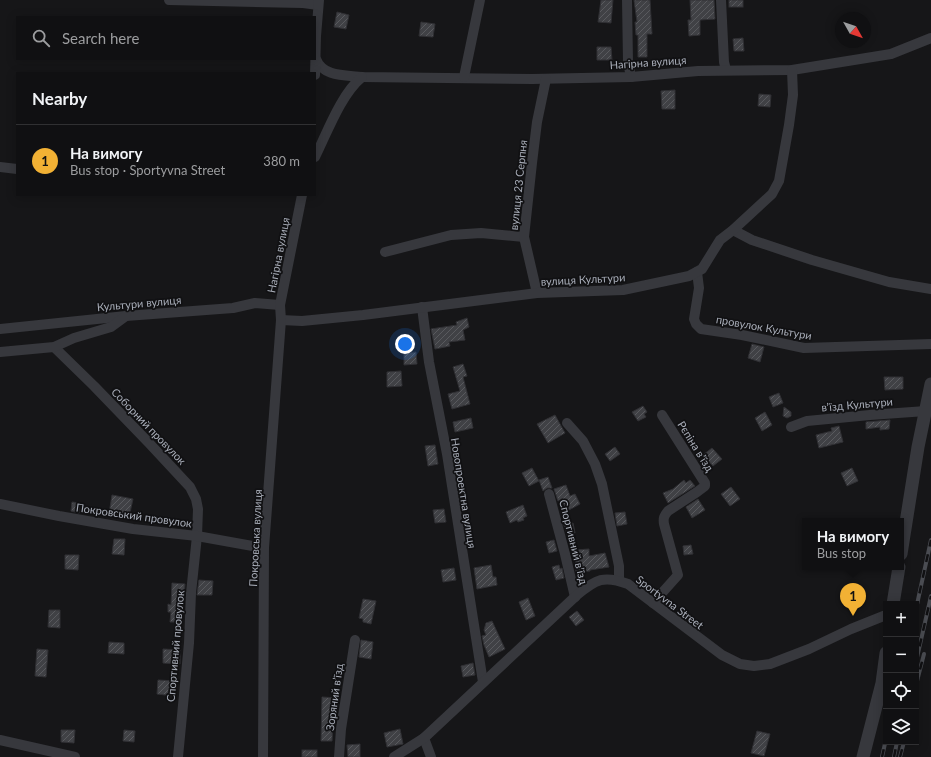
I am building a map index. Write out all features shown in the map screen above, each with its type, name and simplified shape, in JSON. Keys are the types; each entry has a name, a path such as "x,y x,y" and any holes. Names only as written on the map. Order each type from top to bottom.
{"street":[{"path":"169,0 318,3 316,58"},
{"path":"464,77 480,0"},
{"path":"628,0 628,62 630,77"},
{"path":"721,0 724,62 726,70"},
{"name":"Нагірна вулиця","path":"316,58 319,65 328,72 340,75 362,77 546,79 630,77 698,71 792,70 891,54 931,38"},
{"path":"315,72 316,60"},
{"path":"697,272 704,266 720,240 772,194 779,181 793,95 792,70"},
{"path":"316,155 347,93 354,83 362,77"},
{"name":"вулиця 23 Серпня","path":"536,293 524,237 536,129 546,79"},
{"path":"0,168 16,169"},
{"name":"Нагірна вулиця","path":"281,320 280,305 302,196"},
{"path":"733,230 752,240 812,260 889,282 931,289"},
{"path":"385,252 451,235 481,233 524,237"},
{"name":"вулиця Культури","path":"281,320 310,320 363,315 536,293 623,290 689,276 697,272"},
{"name":"провулок Культури","path":"697,272 699,288 694,320 701,329 742,335 804,348 931,344"},
{"name":"Культури вулиця","path":"0,329 126,316 233,308 255,304 280,305"},
{"name":"Новопроектна вулиця","path":"422,307 429,362 446,454 482,682"},
{"path":"0,352 54,347 74,338 111,327 126,316"},
{"name":"Покровська вулиця","path":"263,757 264,548 281,320"},
{"name":"Соборний провулок","path":"54,347 94,386 190,487 197,502 197,536"},
{"path":"904,535 918,447 931,384"},
{"name":"в’їзд Культури","path":"791,427 807,421 926,411"},
{"name":"Рєпіна в’їзд","path":"653,603 678,575 664,524 664,515 705,486 703,480 662,415"},
{"path":"567,423 583,441 602,484 619,566 619,581"},
{"name":"Спортивний в’їзд","path":"549,494 575,597"},
{"name":"Покровський провулок","path":"0,504 133,529 197,536 264,548"},
{"name":"Спортивний провулок","path":"178,757 197,536"},
{"path":"893,601 899,570"},
{"name":"Sportyvna Street","path":"394,757 424,738 482,682 575,597 589,585 600,580 611,579 628,584 722,655 740,664 754,666 770,664 809,649 851,629 883,616"},
{"name":"Зоряний в’їзд","path":"339,757 341,729 355,640"},
{"path":"863,757 883,673"},
{"path":"424,738 430,757"},
{"path":"0,740 75,757"}],"building":[{"path":"601,0 613,0 611,23 598,22"},
{"path":"634,0 650,0 652,34 647,34 647,57 638,57 638,35 636,35 635,22 637,22"},
{"path":"690,0 714,0 715,19 700,20 700,35 689,36 688,20 691,20"},
{"path":"729,0 743,0 743,7 729,7"},
{"path":"337,12 349,15 346,29 334,27"},
{"path":"421,22 435,24 433,37 419,36"},
{"path":"743,38 744,51 734,51 733,39"},
{"path":"597,47 611,47 612,60 597,60"},
{"path":"675,90 675,109 662,109 661,91"},
{"path":"759,94 771,95 770,107 758,106"},
{"path":"467,318 469,327 463,330 465,340 449,342 450,346 435,349 431,329 457,325 456,322"},
{"path":"752,344 764,347 760,362 748,358"},
{"path":"416,352 417,364 404,365 404,353"},
{"path":"463,364 467,376 463,377 470,404 452,409 448,394 460,391 453,367"},
{"path":"401,371 402,386 387,387 387,372"},
{"path":"884,377 903,377 903,389 885,390"},
{"path":"779,393 783,403 773,407 769,397"},
{"path":"643,406 647,412 644,414 646,417 638,421 632,412"},
{"path":"784,407 791,412 791,416 787,418 783,416"},
{"path":"765,412 772,425 762,431 755,418"},
{"path":"555,415 565,433 548,443 537,424"},
{"path":"471,418 473,428 455,432 453,422"},
{"path":"890,420 889,429 880,430 880,427 866,429 866,422"},
{"path":"839,426 843,442 819,448 816,435 832,431 831,428"},
{"path":"435,445 438,464 428,466 425,446"},
{"path":"615,447 620,454 610,461 605,454"},
{"path":"712,448 722,459 713,466 703,455"},
{"path":"532,468 539,481 529,486 522,473"},
{"path":"852,468 858,481 847,486 841,473"},
{"path":"548,477 552,488 547,488 543,491 539,480"},
{"path":"684,480 686,483 690,480 695,486 668,503 663,493 673,489"},
{"path":"566,485 570,496 575,494 580,504 567,511 562,500 558,501 554,489"},
{"path":"731,487 740,499 730,506 721,494"},
{"path":"112,495 133,499 129,517 109,514"},
{"path":"698,499 705,510 692,518 686,507"},
{"path":"72,502 80,503 79,513 71,511"},
{"path":"523,505 527,516 523,518 524,520 518,522 517,520 510,523 506,512"},
{"path":"444,509 446,522 435,523 433,510"},
{"path":"625,512 627,524 617,526 615,513"},
{"path":"573,523 575,533 567,535 564,525"},
{"path":"114,539 125,539 124,555 112,554"},
{"path":"554,540 557,551 549,553 546,542"},
{"path":"691,545 693,554 684,555 683,546"},
{"path":"589,549 589,556 605,553 609,567 576,572 575,550"},
{"path":"65,555 79,555 78,570 65,569"},
{"path":"491,565 493,577 496,577 497,585 477,589 474,568"},
{"path":"559,565 560,569 562,568 564,578 556,580 552,567"},
{"path":"454,568 456,580 443,582 441,570"},
{"path":"199,580 213,581 212,595 197,595"},
{"path":"172,583 185,584 182,622 170,622 171,612 168,612 168,604 171,605"},
{"path":"528,598 535,616 526,620 519,602"},
{"path":"363,599 376,601 371,624 363,622 363,619 359,618"},
{"path":"49,610 60,610 60,628 48,627"},
{"path":"577,611 584,620 576,626 569,617"},
{"path":"492,621 505,649 489,657 482,636 486,635 484,630 486,623"},
{"path":"361,640 373,642 371,659 359,657"},
{"path":"109,642 124,643 124,654 108,653"},
{"path":"37,649 48,650 46,677 35,676"},
{"path":"163,649 180,650 180,664 163,663"},
{"path":"473,663 475,675 463,677 461,666"},
{"path":"158,680 176,681 174,696 157,694"},
{"path":"322,697 339,698 337,713 335,713 335,718 333,717 332,741 321,741"},
{"path":"400,729 403,744 387,747 384,733"},
{"path":"61,730 75,730 74,743 61,742"},
{"path":"124,730 135,731 134,742 123,741"},
{"path":"757,731 770,734 764,756 751,753"},
{"path":"360,744 360,757 348,757 347,745"},
{"path":"302,750 317,750 317,757 302,757"}],"railway":[{"path":"918,601 931,540"},
{"path":"919,649 931,596"},
{"path":"919,673 924,654"},
{"path":"882,757 885,745"},
{"path":"894,757 896,745"},
{"path":"900,757 903,745"}],"place":[{"name":"На вимогу","path":"853,616"}]}
